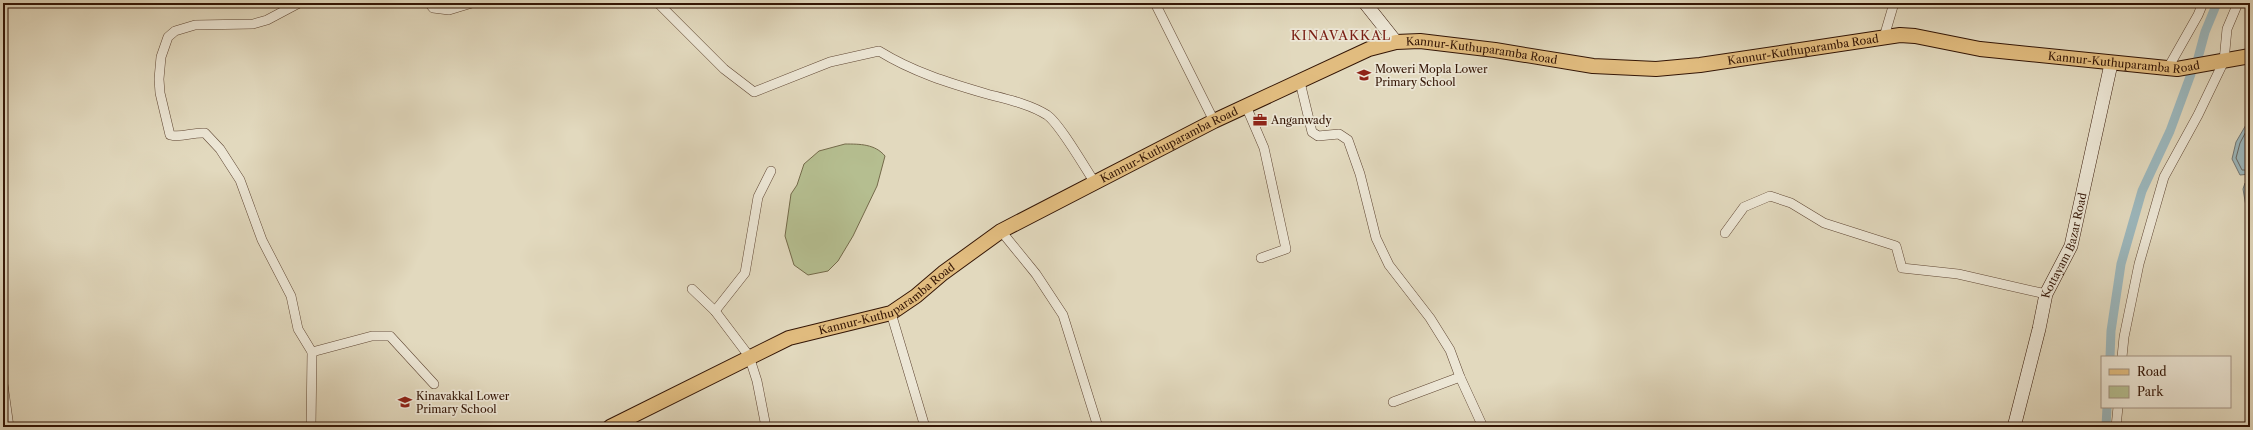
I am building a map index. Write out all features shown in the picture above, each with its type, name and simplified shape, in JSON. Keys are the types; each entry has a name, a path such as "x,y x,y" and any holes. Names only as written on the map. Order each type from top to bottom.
{"main road":[{"path":"1365,3 1396,42"},
{"name":"Kannur-Kuthuparamba Road","path":"610,427 749,356 789,338 891,313 916,296 943,273 1001,231 1214,121 1370,49 1396,42 1420,41 1495,50 1593,66 1656,69 1722,62 1884,37 1915,36 1980,49 2111,64 2177,69 2250,56"},
{"name":"Kottayam Bazar Road","path":"2014,427 2040,329 2046,294 2071,246 2111,64"}],"street":[{"path":"299,3 267,20 253,24 195,25 175,31 168,37 162,57 159,79 160,93 170,135 178,137 195,132 205,133 220,149 240,180 262,240 291,296 298,329 312,352 311,427"},
{"path":"429,3 433,8 448,10 472,3"},
{"path":"658,3 724,69 754,92 830,62 879,51 896,61 937,79 1019,103 1048,116 1071,146 1095,183"},
{"path":"1155,3 1214,121"},
{"path":"1884,37 1894,3"},
{"path":"2168,68 2198,15 2202,3"},
{"path":"2122,356 2124,337 2139,264 2164,177 2198,115 2224,61 2227,29 2238,3"},
{"path":"1300,82 1312,132 1318,136 1339,134 1348,140 1360,174 1376,238 1389,264 1430,318 1450,350 1460,377 1483,427"},
{"path":"1246,106 1264,148 1286,249 1261,258"},
{"path":"715,311 745,273 758,197 771,171"},
{"path":"1725,233 1744,207 1770,196 1791,203 1824,223 1896,246 1902,268 1958,274 2046,294"},
{"path":"1001,231 1036,274 1063,315 1098,427"},
{"path":"692,289 715,311 749,356 757,381 766,427"},
{"path":"891,313 925,427"},
{"path":"312,352 372,336 390,336 434,384"},
{"path":"1393,402 1460,377"},
{"path":"3,384 9,427"},
{"path":"2116,427 2118,408"}],"green space":[{"path":"845,144 872,147 877,149 885,156 877,186 853,236 838,261 828,271 808,275 794,265 785,236 791,194 797,185 804,164 819,151"}],"water":[{"path":"2250,118 2250,174 2240,175 2232,159 2236,142"},
{"path":"2250,181 2250,230 2243,189 2245,183"}],"waterway":[{"path":"2198,58 2205,32 2217,3"},
{"path":"2110,356 2111,331 2121,264 2142,191 2170,131 2191,74"},
{"path":"2106,427 2107,408"}],"place":[{"name":"Moweri Mopla Lower Primary School","path":"1364,75"},
{"name":"Anganwady","path":"1260,120"},
{"name":"Kinavakkal Lower Primary School","path":"405,402"}],"district":[{"name":"KINAVAKKAL","path":"1341,35"}]}
